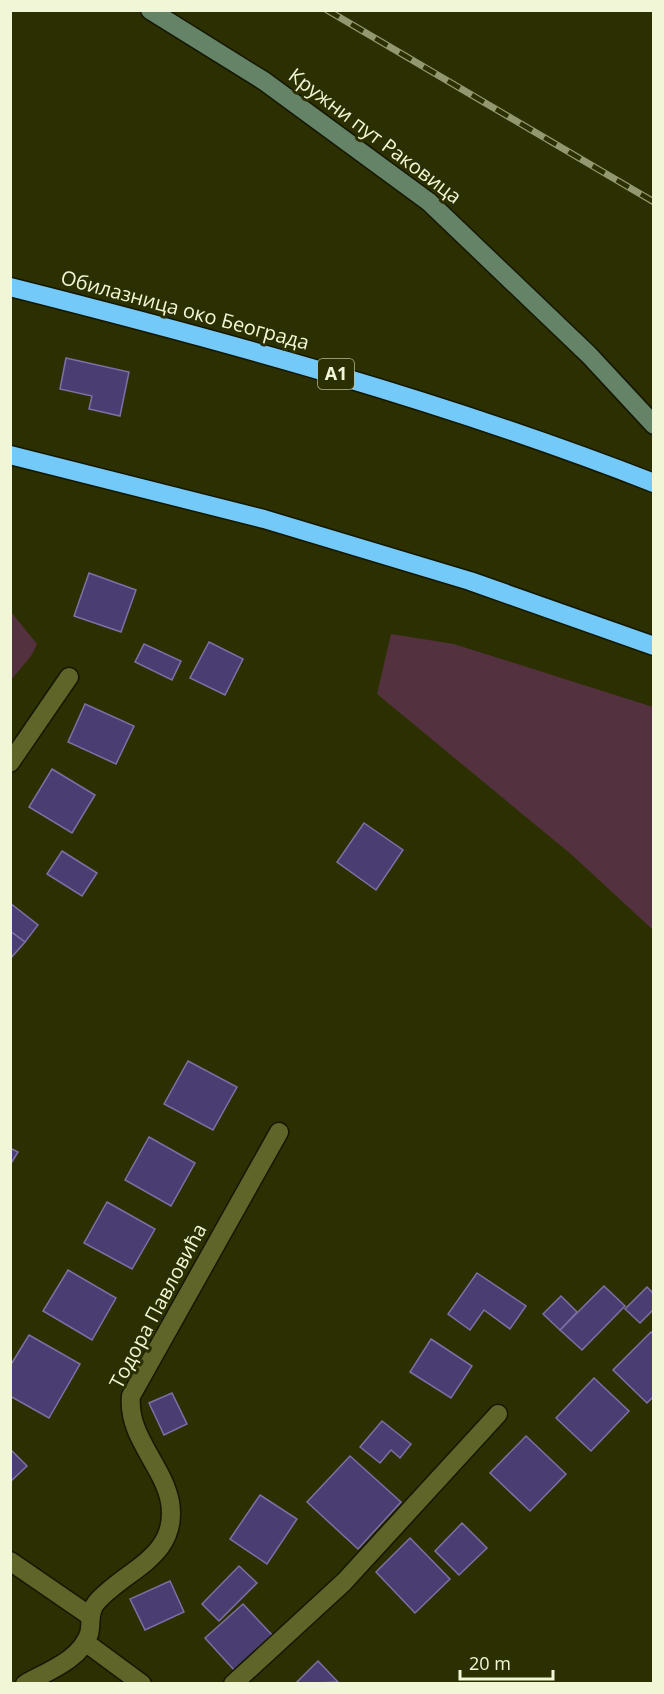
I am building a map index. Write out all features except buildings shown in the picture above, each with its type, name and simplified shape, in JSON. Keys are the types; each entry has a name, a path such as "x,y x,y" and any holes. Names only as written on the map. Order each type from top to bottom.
{"highway":[{"name":"Обилазница око Београда","path":"10,287 173,328 382,388 508,428 654,483"},
{"path":"10,455 133,483 264,519 470,581 654,646"}],"main road":[{"name":"Кружни пут Раковица","path":"150,10 264,81 429,202 589,355 654,425"}],"street":[{"path":"10,763 69,677"},
{"name":"Тодора Павловића","path":"85,1642 90,1630 90,1616 97,1602 158,1549 171,1527 169,1499 135,1424 130,1408 131,1396 279,1132"},
{"path":"233,1683 344,1582 498,1414"},
{"path":"10,1561 90,1616"},
{"path":"26,1683 74,1654 85,1642 142,1683"}],"shaded area":[{"path":"11,612 37,644 31,656 11,680"},
{"path":"391,634 454,644 653,707 653,930 572,855 377,694"}],"railway":[{"path":"327,10 654,202"}]}
